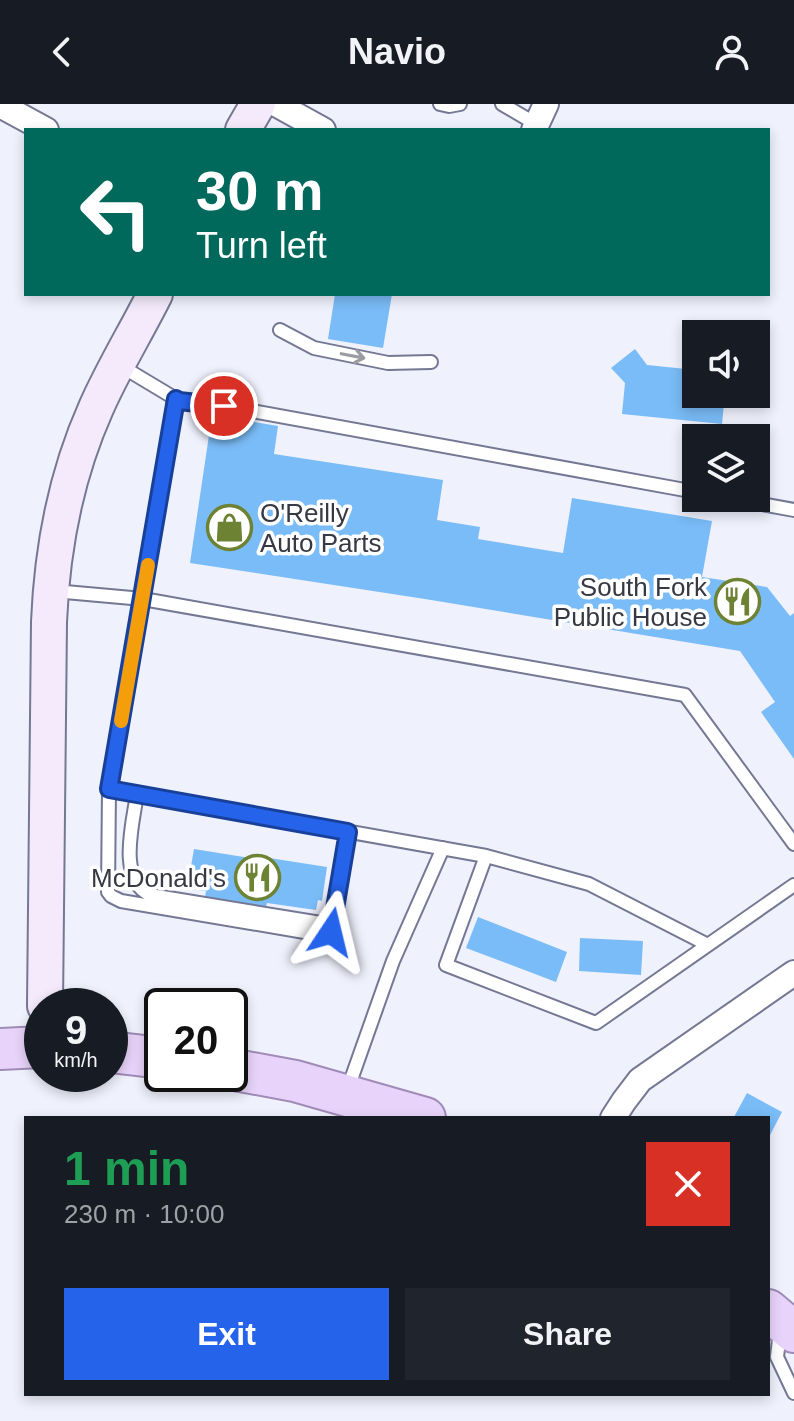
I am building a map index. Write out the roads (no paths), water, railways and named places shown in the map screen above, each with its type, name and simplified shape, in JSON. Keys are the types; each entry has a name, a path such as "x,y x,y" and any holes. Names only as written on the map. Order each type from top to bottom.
{"main road":[{"path":"0,1049 24,1048"},
{"path":"248,1072 346,1094 418,1116"}],"street":[{"path":"244,128 258,104"},
{"path":"276,104 319,128"},
{"path":"0,105 42,128"},
{"path":"45,988 51,590 56,546 70,478 96,408 154,296"},
{"path":"614,1116 640,1080 794,973"}],"lane":[{"path":"440,104 460,104"},
{"path":"502,104 539,119"},
{"path":"280,330 314,348 388,363 431,362"},
{"path":"119,364 179,401 224,406 682,489"},
{"path":"176,399 109,789 108,892 121,901 329,935 348,832"},
{"path":"770,506 794,510"},
{"path":"51,590 143,599 685,695 794,844"},
{"path":"109,789 486,856 589,884 708,945"},
{"path":"137,794 128,855 141,891 333,925"},
{"path":"346,1094 393,961 443,848"},
{"path":"486,856 446,965 596,1023 794,885"},
{"path":"781,1321 777,1357 794,1393"}],"place":[{"name":"O'Reilly Auto Parts","path":"229,528"},
{"name":"South Fork Public House","path":"738,602"},
{"name":"McDonald's","path":"257,878"}]}
